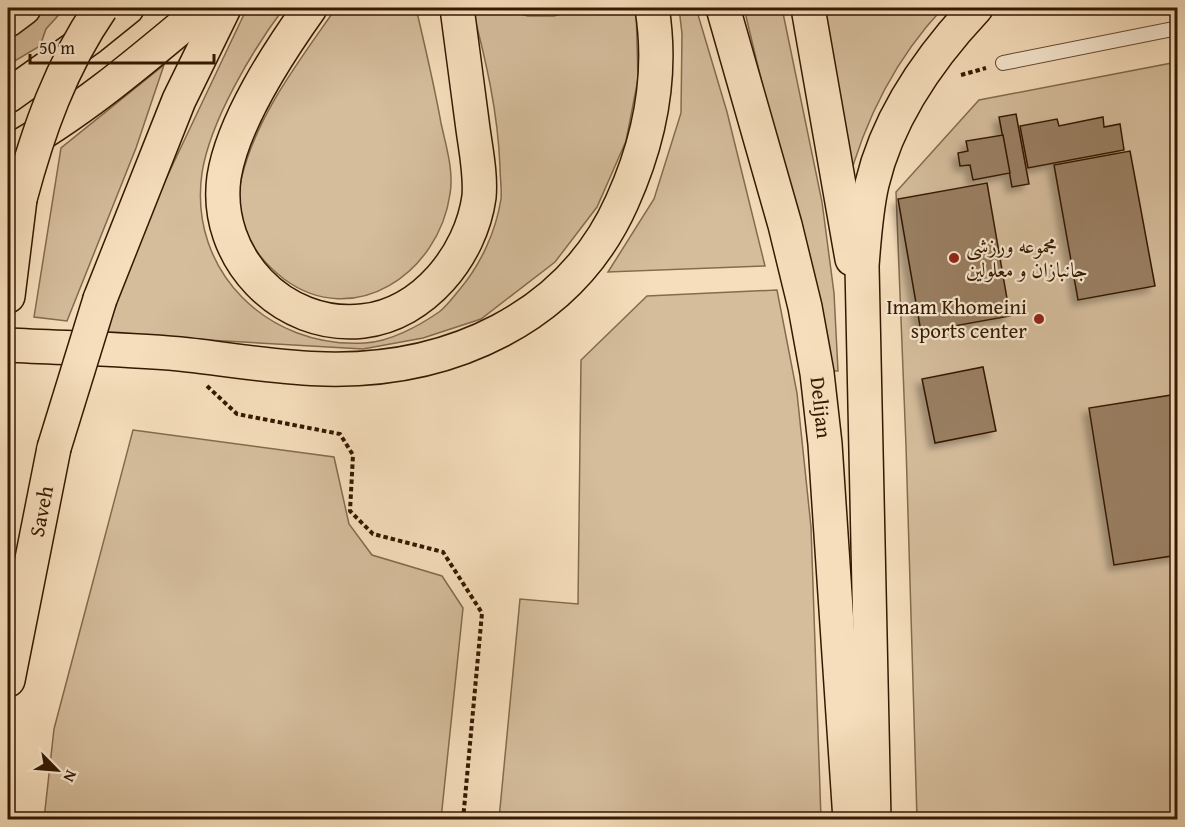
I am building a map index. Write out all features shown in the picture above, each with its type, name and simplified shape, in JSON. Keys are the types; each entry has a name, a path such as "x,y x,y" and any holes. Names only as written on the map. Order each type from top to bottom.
{"main road":[{"path":"8,296 20,199 35,145 51,99 70,60 102,8"},
{"path":"8,96 53,65 127,8"},
{"path":"8,153 72,113 122,76 204,8"},
{"name":"Saveh","path":"8,680 54,448 100,299 179,100 224,8"},
{"path":"310,8 284,45 242,121 224,176 224,220 238,257 259,284 288,306 311,316 333,321 364,321 393,312 427,294 453,264 471,229 479,196 477,162 457,8"},
{"path":"8,345 177,354 324,369 393,366 457,350 507,328 548,300 585,265 612,225 633,178 648,133 657,80 656,32 652,8"},
{"name":"Delijan","path":"723,8 785,225 805,307 817,373 826,456 850,819"},
{"path":"807,8 863,323"},
{"path":"874,819 862,266 866,226 872,185 882,151 917,83 949,37 976,8"}],"lane":[{"path":"1003,63 1178,28"}],"path":[{"path":"961,75 1003,63"},
{"path":"177,354 237,414 340,434 353,455 350,511 373,534 443,552 482,613 463,819"}],"shaded area":[{"path":"46,8 65,8 46,29 40,46 8,65 8,40"},
{"path":"247,8 284,8 259,44 223,109 202,173 201,209 208,242 222,271 242,297 267,318 297,333 330,341 365,343 384,340 413,328 439,312 475,269 499,211 501,191 494,107 472,8 496,8 528,16 554,16 580,8 636,8 638,79 626,141 597,207 555,262 481,319 423,338 363,349 103,334 137,240"},
{"path":"336,8 416,8 451,176 450,194 443,222 429,248 411,269 389,286 364,296 338,299 311,294 284,279 266,263 246,230 239,196 240,183 258,130 295,67"},
{"path":"679,8 696,8 727,112 765,266 608,272 654,199 681,113 682,34"},
{"path":"744,8 782,8 822,202 834,293 838,371 831,371"},
{"path":"814,8 943,8 910,49 883,93 862,140 846,190"},
{"name":"Imam Khomeini sports center","path":"1177,62 1177,819 917,819 896,192 979,100"},
{"path":"164,65 136,148 67,321 34,317 61,148"},
{"path":"777,290 797,393 811,527 821,819 499,819 520,599 578,604 581,360 647,296"},
{"path":"133,430 334,457 349,524 372,555 442,576 463,608 441,819 44,819 54,729"}],"building":[{"path":"1016,114 1029,184 1012,187 999,117"},
{"path":"1103,117 1104,127 1120,124 1124,150 1028,168 1020,126 1057,119 1059,126"},
{"path":"1003,135 1010,173 973,180 970,165 960,166 958,153 968,151 966,141"},
{"path":"1130,151 1155,286 1078,300 1054,165"},
{"name":"مجموعه ورزشی جانبازان و معلولین","path":"987,183 1010,316 921,332 898,199"},
{"path":"983,367 996,431 935,443 922,379"},
{"path":"1178,394 1178,555 1114,565 1089,408"}],"place":[{"name":"مجموعه ورزشی جانبازان و معلولین","path":"954,258"},
{"name":"Imam Khomeini sports center","path":"1039,319"}]}
